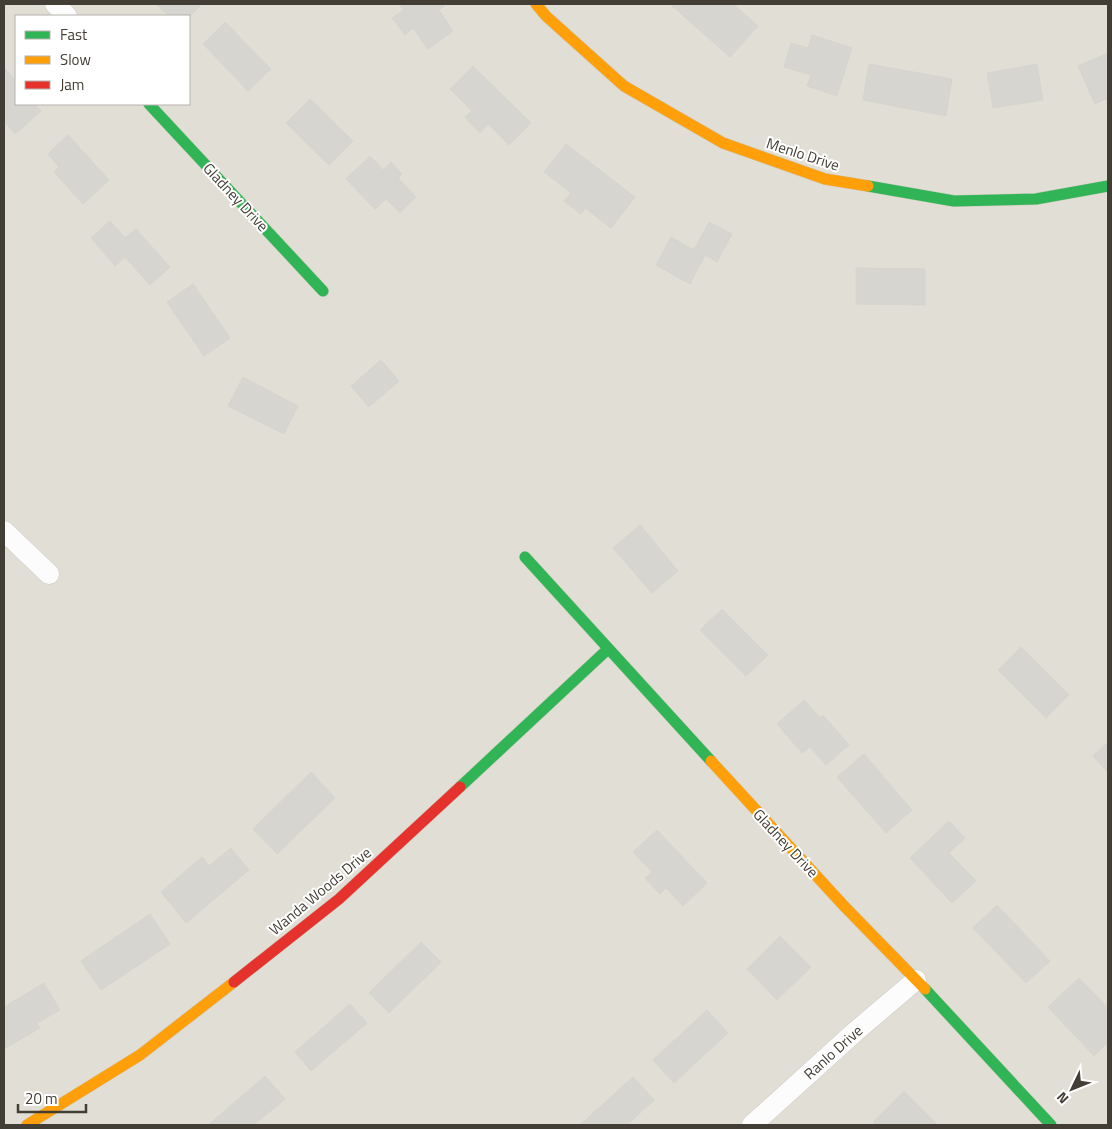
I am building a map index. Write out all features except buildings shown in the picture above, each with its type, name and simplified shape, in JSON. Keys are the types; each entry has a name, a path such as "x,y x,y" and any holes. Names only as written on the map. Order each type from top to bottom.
{"street":[{"path":"55,4 66,15"},
{"name":"Menlo Drive","path":"536,4 546,16 624,86 723,143 825,180 954,201 1036,200 1108,186"},
{"name":"Gladney Drive","path":"150,105 324,291"},
{"path":"4,531 49,574"},
{"name":"Gladney Drive","path":"526,558 844,907 964,1030 1051,1125"},
{"name":"Wanda Woods Drive","path":"27,1125 140,1055 339,898 608,649"},
{"name":"Ranlo Drive","path":"752,1125 856,1031 916,980"}],"shaded area":[{"path":"4,4 1108,4 1108,1125 4,1125"}],"traffic: fast":[{"path":"150,105 323,291"},
{"path":"868,186 954,201 1036,199 1108,186"},
{"path":"525,557 711,761"},
{"path":"460,787 608,649"},
{"path":"925,989 1051,1125"}],"traffic: slow":[{"path":"536,4 546,16 624,86 723,143 825,179 868,186"},
{"path":"711,761 845,907 925,989"},
{"path":"27,1125 140,1055 234,982"}],"traffic: jam":[{"path":"234,982 339,899 460,787"}]}
